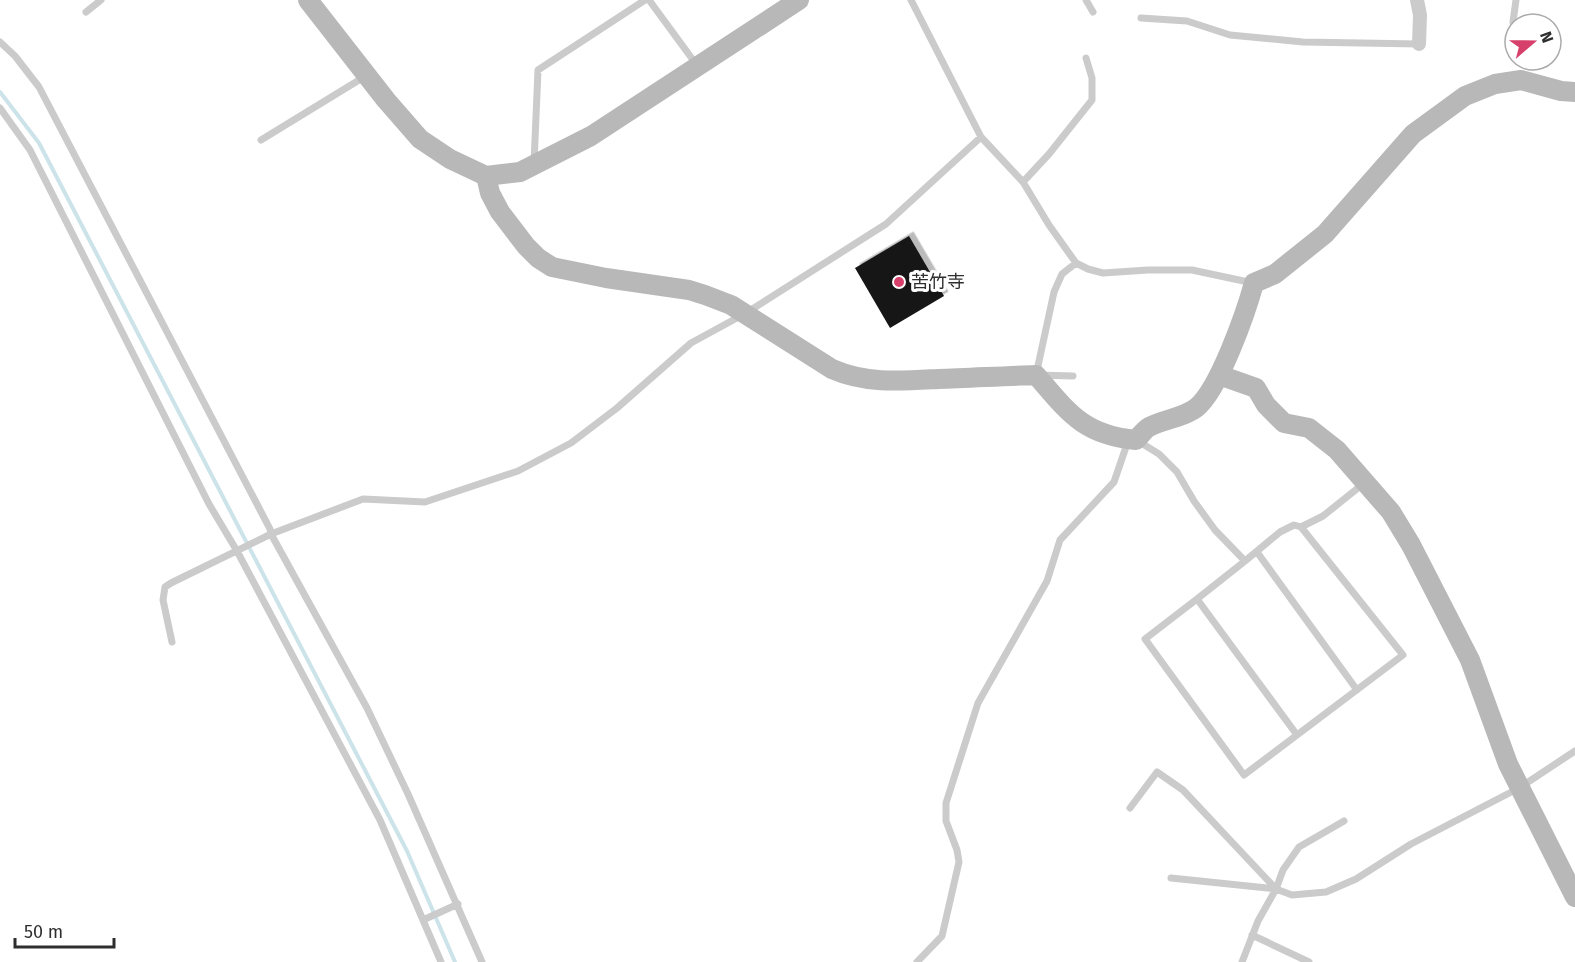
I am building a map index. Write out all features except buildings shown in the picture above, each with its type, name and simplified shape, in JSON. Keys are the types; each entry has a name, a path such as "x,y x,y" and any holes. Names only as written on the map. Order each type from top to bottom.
{"street":[{"path":"308,0 366,76 420,139 450,159 486,176 520,172 591,136 799,0"},
{"path":"1417,0 1420,15 1419,45"},
{"path":"486,176 490,193 500,212 526,246 552,267 606,278 689,290 731,304 832,369 848,376 872,381 900,381 1036,375 1071,415 1083,424 1119,438 1132,439 1148,428 1194,410 1202,403 1219,375 1246,311 1254,283 1275,274 1325,234 1413,134 1465,96 1495,84 1521,80 1551,89 1575,92"},
{"path":"1219,375 1256,388 1266,405 1284,423 1309,428 1337,450 1391,512 1412,546 1470,660 1504,754 1519,788 1575,897"}],"lane":[{"path":"86,12 101,0"},
{"path":"533,166 538,70 647,0 698,66"},
{"path":"911,0 981,137 1023,182 1076,263 1102,273 1192,270 1254,283"},
{"path":"1086,0 1093,12"},
{"path":"1141,18 1186,21 1230,35 1303,42 1419,45"},
{"path":"0,42 15,56 39,87 271,534 366,708 408,794 482,962"},
{"path":"1023,182 1049,154 1092,100 1092,78 1086,58"},
{"path":"261,140 366,76"},
{"path":"0,108 30,150 209,504 237,551 380,820 441,962"},
{"path":"172,642 163,600 165,587 171,583 271,534 363,499 425,502 518,471 572,443 650,380 691,343 746,313 886,224 981,137"},
{"path":"1073,376 1036,375 1054,292 1062,274 1076,263"},
{"path":"917,962 942,936 959,862 946,821 946,803 978,703 1047,581 1060,540 1114,482 1132,439 1159,454 1177,472 1215,530 1245,561"},
{"path":"1301,527 1323,516 1365,482"},
{"path":"1294,525 1301,527 1403,655 1244,775 1145,639 1245,561 1280,532 1294,525"},
{"path":"1257,552 1357,690"},
{"path":"1197,599 1297,735"},
{"path":"1171,878 1276,889 1292,895 1326,892 1356,879 1411,844 1519,788 1575,751"},
{"path":"1130,808 1157,772 1183,790 1276,889"},
{"path":"1242,962 1258,921 1276,889 1283,870 1299,848 1344,821"},
{"path":"423,920 458,904"},
{"path":"1252,935 1309,962"}],"waterway":[{"path":"0,92 39,143 407,851 455,962"}],"place":[{"name":"苦竹寺","path":"899,282"}]}
